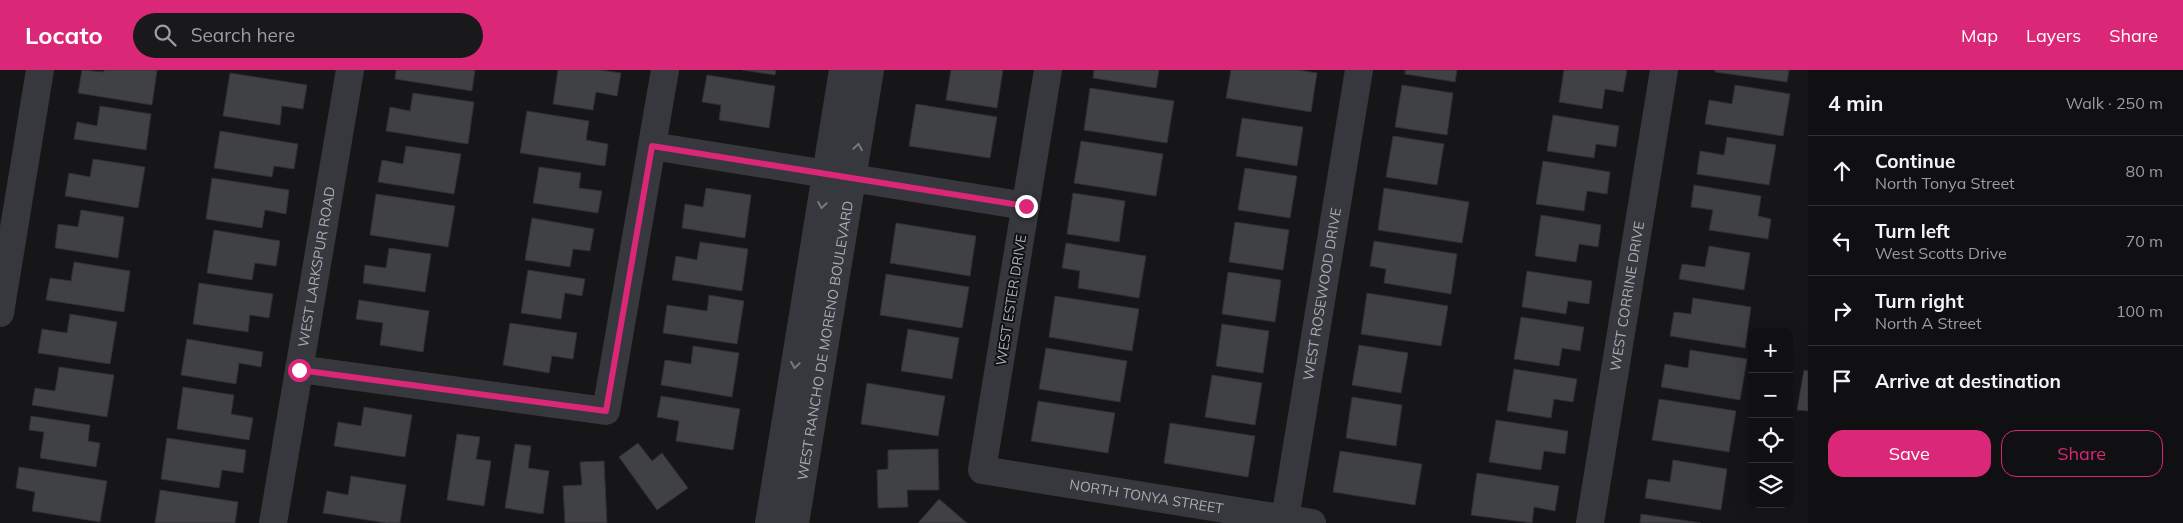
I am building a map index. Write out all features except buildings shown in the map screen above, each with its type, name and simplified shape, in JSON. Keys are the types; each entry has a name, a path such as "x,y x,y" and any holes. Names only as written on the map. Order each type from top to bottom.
{"street":[{"path":"0,313 40,70"},
{"name":"WEST LARKSPUR ROAD","path":"273,523 350,70"},
{"path":"299,370 606,411 665,70"},
{"name":"WEST RANCHO DE MORENO BOULEVARD","path":"795,523 840,176 843,70"},
{"name":"WEST RANCHO DE MORENO BOULEVARD","path":"769,523 840,176 870,70"},
{"name":"WEST ESTER DRIVE","path":"982,470 1048,70"},
{"name":"WEST ROSEWOOD DRIVE","path":"1285,519 1359,70"},
{"name":"WEST CORRINE DRIVE","path":"1590,523 1664,70"},
{"path":"652,146 1026,206"},
{"name":"NORTH TONYA STREET","path":"982,470 1312,523"}],"route":[{"path":"299,370 606,411 652,146 1026,206"}]}
